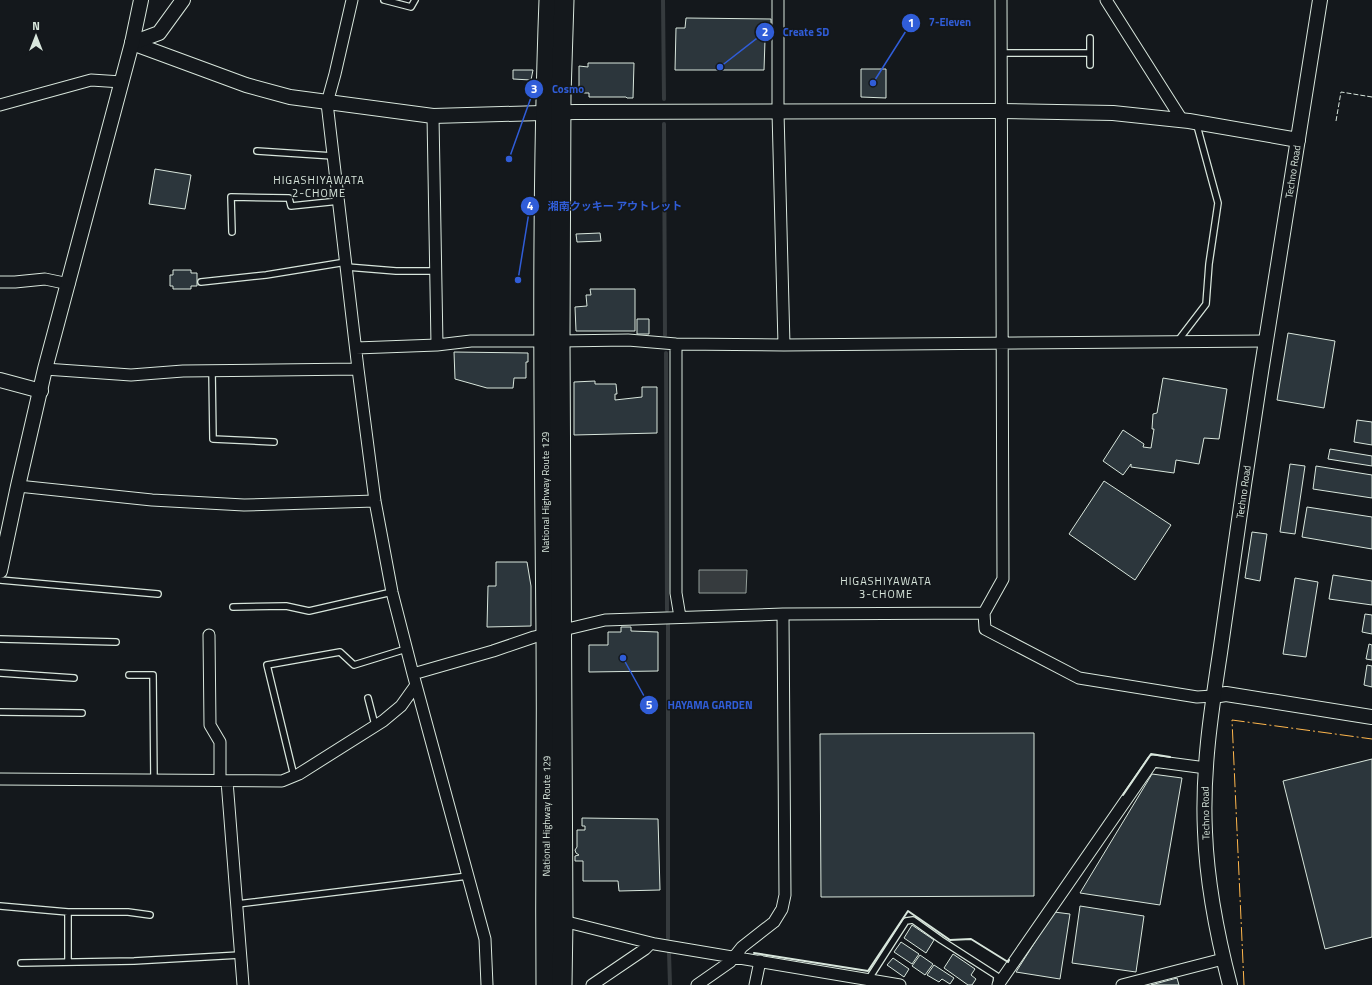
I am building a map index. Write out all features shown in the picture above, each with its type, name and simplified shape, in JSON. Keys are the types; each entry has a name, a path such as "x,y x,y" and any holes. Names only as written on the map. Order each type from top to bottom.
{"highway":[{"name":"National Highway Route 129","path":"546,985 553,632 553,113 549,0"},
{"name":"National Highway Route 129","path":"553,113 564,0"},
{"name":"National Highway Route 129","path":"553,632 563,921 562,985"}],"street":[{"path":"0,571 45,369 132,44 141,0"},
{"path":"132,44 159,33 183,0"},
{"path":"352,0 327,103 358,369 376,501 392,592 412,674 485,939 487,985"},
{"path":"778,0 778,112 784,345"},
{"path":"1000,0 1003,344 1003,579 984,613 985,629 1079,678 1196,697 1226,694 1372,717"},
{"path":"1106,0 1189,121"},
{"name":"Techno Road","path":"1230,985 1223,959 1211,897 1204,833 1204,791 1206,768 1213,696 1266,341 1320,0"},
{"path":"132,44 246,85 290,97 433,116 553,113 1001,111 1113,113 1189,121 1298,140"},
{"path":"0,106 92,80 122,82"},
{"path":"433,116 437,345"},
{"path":"0,282 45,280 68,284"},
{"path":"356,348 437,345 471,341 628,340 676,344 784,345 1266,341"},
{"path":"676,344 676,593 680,617"},
{"path":"45,369 131,375 212,371 358,369"},
{"path":"0,380 40,391"},
{"path":"18,486 152,500 244,505 376,501"},
{"path":"412,674 553,632 605,620 784,614 984,613"},
{"path":"697,985 735,957 742,947 774,922 782,909 785,895 784,614"},
{"path":"209,635 210,725 220,742 243,985"},
{"path":"0,779 282,781 299,774 375,725 401,706 416,685"},
{"path":"997,985 1153,761 1206,768"},
{"path":"563,921 651,943 900,985"},
{"path":"592,985 651,943"},
{"path":"1122,985 1223,959"},
{"path":"755,985 760,961"}],"lane":[{"path":"384,0 411,7 415,0"},
{"path":"1090,38 1090,65"},
{"path":"1000,53 1090,53"},
{"path":"1177,342 1206,304 1209,264 1218,203 1189,121"},
{"path":"257,152 333,156"},
{"path":"232,232 232,197 289,198 291,206 339,201"},
{"path":"201,282 346,265 396,271 436,271"},
{"path":"212,371 213,439 274,442"},
{"path":"0,580 158,594"},
{"path":"233,607 286,606 309,611 392,592"},
{"path":"0,639 116,642"},
{"path":"294,776 267,665 340,652 354,664 406,649"},
{"path":"0,673 74,678"},
{"path":"129,675 153,675 154,780"},
{"path":"368,698 375,725"},
{"path":"0,712 82,713"},
{"path":"236,904 468,876"},
{"path":"0,906 68,912 128,912 150,915"},
{"path":"68,912 68,962"},
{"path":"868,980 906,921 913,920 940,940 997,976 997,985"},
{"path":"21,963 134,961 240,955"}],"shaded area":[{"path":"699,570 747,570 746,593 699,593"}],"building":[{"path":"686,18 771,19 771,40 765,40 764,70 675,70 676,28 685,28"},
{"path":"588,63 634,63 633,98 589,97 589,93 582,93 582,87 579,87 579,66 588,67"},
{"path":"861,69 886,69 886,98 861,97"},
{"path":"513,70 533,70 531,80 513,79"},
{"path":"155,169 191,175 185,209 149,204"},
{"path":"600,233 601,241 577,242 576,234"},
{"path":"173,270 191,270 191,273 197,273 197,286 191,286 191,289 173,289 173,286 170,286 170,275 173,275"},
{"path":"590,289 635,289 635,331 576,331 575,307 587,306 586,295 591,295"},
{"path":"637,319 649,319 649,334 637,334"},
{"path":"1288,333 1335,341 1324,408 1277,400"},
{"path":"454,352 528,353 528,362 526,362 526,378 514,378 513,388 487,388 455,379"},
{"path":"1163,378 1227,389 1219,439 1204,438 1199,464 1176,460 1174,473 1131,467 1131,464 1123,475 1103,461 1123,430 1144,444 1143,447 1151,448 1154,429 1152,429 1153,414 1157,413"},
{"path":"595,381 595,384 616,384 617,394 615,394 615,400 642,397 642,387 657,387 657,433 574,435 574,382"},
{"path":"1357,420 1372,422 1372,445 1354,442"},
{"path":"1330,449 1372,456 1372,466 1328,459"},
{"path":"1290,464 1305,466 1295,534 1280,532"},
{"path":"1316,466 1372,475 1372,498 1313,489"},
{"path":"1104,481 1171,525 1135,580 1069,534"},
{"path":"1307,507 1372,517 1372,549 1302,537"},
{"path":"1252,532 1267,534 1260,581 1245,578"},
{"path":"496,562 527,562 531,586 531,626 487,627 488,586 496,586"},
{"path":"1333,575 1372,581 1372,605 1329,599"},
{"path":"1295,578 1318,582 1306,657 1283,654"},
{"path":"1365,614 1372,615 1372,634 1362,632"},
{"path":"621,627 631,627 631,631 658,632 658,671 589,672 589,645 608,645 608,632 621,632"},
{"path":"1369,644 1372,645 1372,660 1366,659"},
{"path":"1367,665 1372,666 1372,687 1364,685"},
{"path":"1034,733 1034,896 821,897 820,734"},
{"path":"1372,759 1372,937 1325,949 1283,781"},
{"path":"1152,774 1182,778 1160,905 1080,893"},
{"path":"582,818 658,819 660,890 619,891 618,881 583,881 583,861 575,861 575,856 579,855 575,850 577,847 577,830 585,830 585,826 582,826"},
{"path":"1080,906 1144,916 1136,972 1072,963"},
{"path":"1054,912 1070,914 1060,979 1016,972"},
{"path":"912,925 934,940 926,953 904,938"},
{"path":"901,942 919,954 912,964 894,952"},
{"path":"953,954 975,969 971,975 976,979 972,985 968,985 944,968"},
{"path":"920,955 933,964 925,975 912,966"},
{"path":"893,958 909,969 904,977 887,965"},
{"path":"934,965 954,978 950,984 942,979 939,982 927,975"},
{"path":"1177,978 1179,985 1151,985"}],"waterway":[{"path":"663,0 664,99"},
{"path":"664,124 665,335"},
{"path":"666,353 667,610"},
{"path":"668,624 668,938"},
{"path":"669,952 670,985"}],"fence":[{"path":"1336,121 1341,92 1372,97"}],"wall":[{"path":"1123,795 1151,754 1170,757"},
{"path":"754,953 868,971 908,911 950,940 971,939 1008,962 1009,960"}],"power":[{"path":"1244,985 1232,720 1372,739"}],"place":[{"name":"Create SD","path":"720,67"},
{"name":"7-Eleven","path":"873,83"},
{"name":"Cosmo","path":"509,159"},
{"name":"湘南クッキー アウトレット","path":"518,280"},
{"name":"HAYAMA GARDEN","path":"623,658"}],"district":[{"name":"HIGASHIYAWATA 2-CHOME","path":"319,186"},
{"name":"HIGASHIYAWATA 3-CHOME","path":"886,587"}]}
